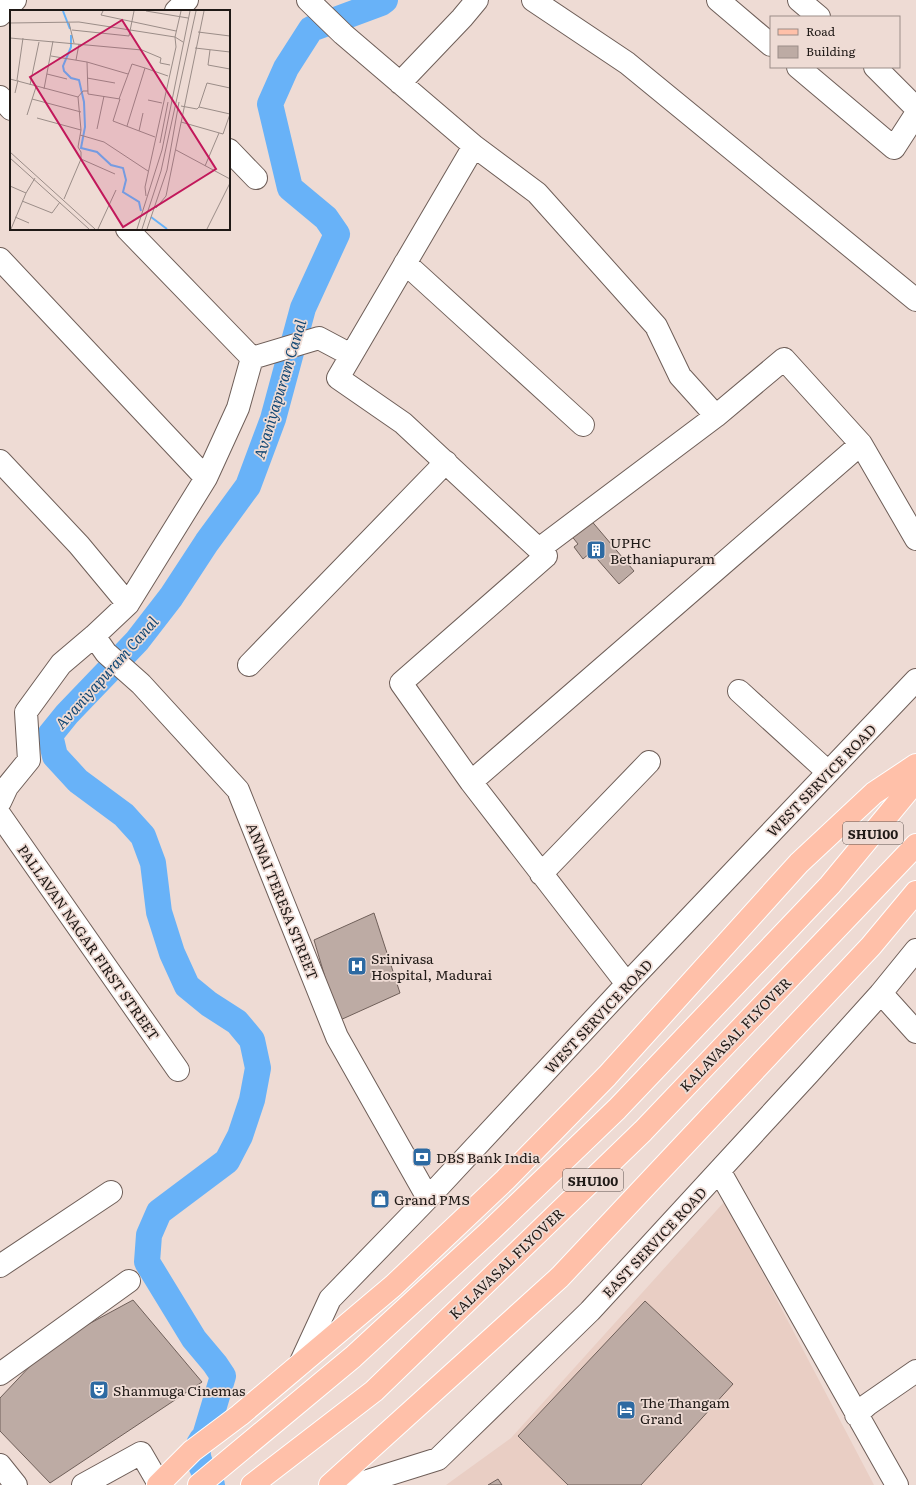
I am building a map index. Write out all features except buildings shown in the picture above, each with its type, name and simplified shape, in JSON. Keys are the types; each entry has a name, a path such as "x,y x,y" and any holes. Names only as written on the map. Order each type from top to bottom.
{"main road":[{"path":"158,1485 192,1452 240,1415 393,1286 505,1180 607,1076 799,863 874,793 916,765"},
{"name":"SHU100","path":"199,1485 353,1357 495,1226 617,1109 830,885 916,781"},
{"name":"KALAVASAL FLYOVER","path":"252,1485 374,1390 643,1131 914,848"},
{"path":"330,1485 560,1277 860,958 916,892"}],"street":[{"path":"0,15 15,0"},
{"path":"177,10 187,0"},
{"path":"400,83 462,18 477,0"},
{"path":"533,0 627,63 916,300"},
{"path":"718,0 770,43"},
{"path":"799,0 817,16"},
{"path":"312,4 343,34 474,146 537,193 656,326 680,376 716,416"},
{"path":"799,68 894,148 916,114"},
{"path":"876,68 916,108"},
{"path":"0,97 10,108"},
{"path":"474,146 338,378 403,423 546,556 401,683 471,782 627,984"},
{"path":"230,151 256,178"},
{"path":"128,230 260,355"},
{"path":"0,259 206,478"},
{"path":"405,263 583,425"},
{"path":"260,355 319,338 351,355"},
{"path":"0,802 7,787 29,760 26,712 61,664 100,645 128,604 206,478 260,355"},
{"path":"539,549 716,416 784,359 861,444 916,538"},
{"path":"471,782 861,444"},
{"path":"0,461 79,545 128,604"},
{"path":"249,665 446,462"},
{"name":"ANNAI TERESA STREET","path":"100,645 141,684 238,790 337,1037 428,1198"},
{"name":"WEST SERVICE ROAD","path":"300,1364 330,1299 428,1198 627,984 916,680"},
{"path":"739,691 828,772"},
{"path":"541,874 649,762"},
{"name":"PALLAVAN NAGAR FIRST STREET","path":"0,815 178,1070"},
{"name":"EAST SERVICE ROAD","path":"355,1485 438,1459 590,1311 720,1172 881,993 916,950"},
{"path":"881,993 916,1032"},
{"path":"720,1172 856,1415 897,1485"},
{"path":"0,1266 111,1192"},
{"path":"0,1374 129,1281"},
{"path":"856,1415 867,1405 916,1372"},
{"path":"83,1485 141,1453 158,1485"},
{"path":"0,1465 16,1485"}],"shaded area":[{"path":"725,1201 874,1485 446,1485 511,1438"}],"waterway":[{"name":"Avaniyapuram Canal","path":"212,1485 199,1460 198,1448 200,1442 205,1436 223,1376 194,1339 147,1262 149,1235 159,1212 227,1161 240,1136 252,1100 258,1068 252,1040 237,1022 209,1004 187,986 172,953 159,912 153,863 143,836 124,815 78,781 55,756 50,735 67,714 137,641 171,597 207,542 248,486 273,419 303,308 337,234 326,218 290,188 270,104 286,68 311,29 381,3 385,0"}],"place":[{"name":"UPHC Bethaniapuram","path":"596,550"},
{"name":"Srinivasa Hospital, Madurai","path":"357,966"},
{"name":"DBS Bank India","path":"422,1157"},
{"name":"Grand PMS","path":"380,1199"},
{"name":"Shanmuga Cinemas","path":"99,1390"},
{"name":"The Thangam Grand","path":"626,1410"}]}
